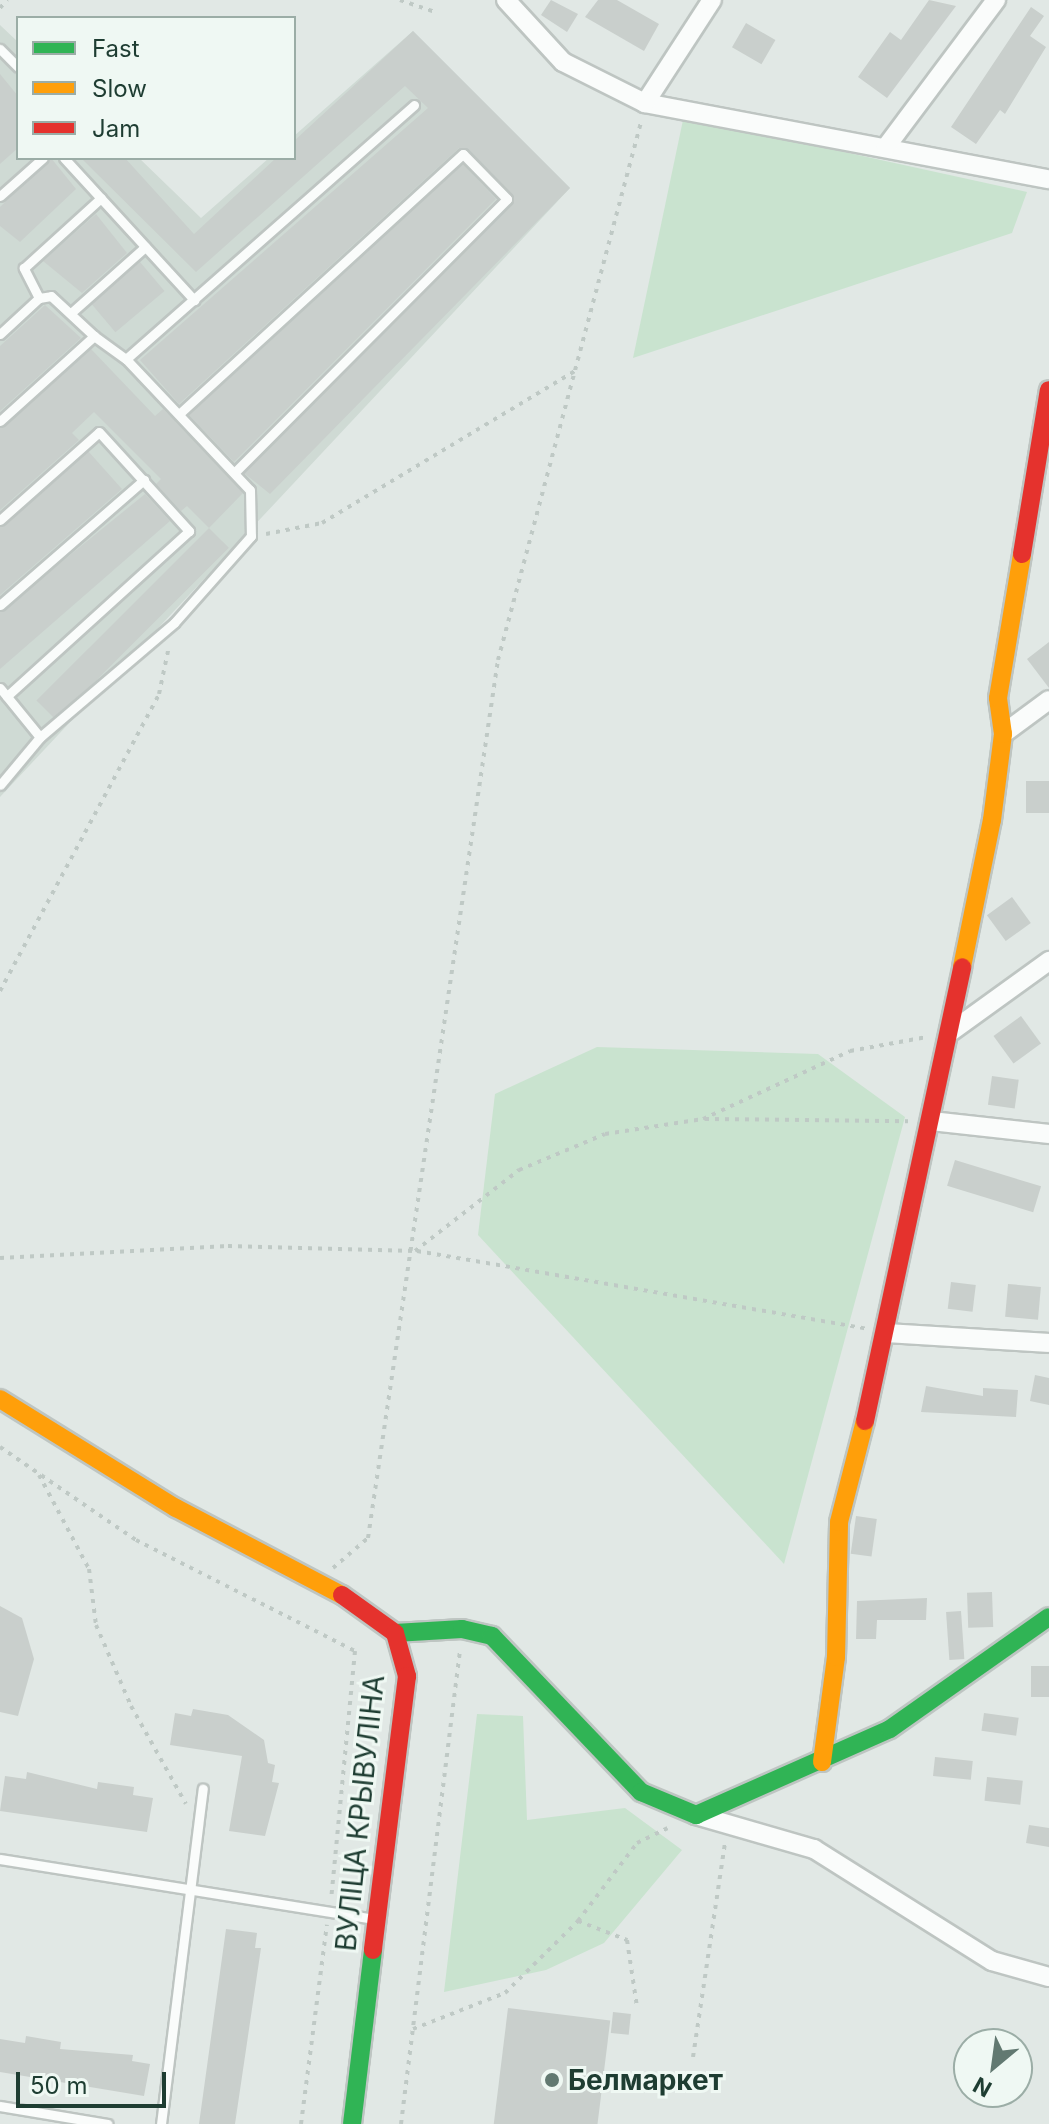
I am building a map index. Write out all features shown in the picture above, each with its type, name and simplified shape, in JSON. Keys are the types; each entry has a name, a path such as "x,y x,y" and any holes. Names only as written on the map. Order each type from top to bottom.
{"main road":[{"path":"822,1762 836,1657 839,1522 887,1333 952,1031 1003,734 998,698 1045,440 1049,390"},
{"path":"0,1399 315,1582 367,1608 395,1633 462,1629 513,1651 641,1792 696,1815 822,1762 929,1704 1049,1617"},
{"name":"ВУЛІЦА КРЫВУЛІНА","path":"352,2124 407,1676 395,1633"}],"street":[{"path":"506,0 563,62 645,103 1049,179"},
{"path":"645,103 712,0"},
{"path":"886,147 996,0"},
{"path":"1003,734 1049,700"},
{"path":"952,1031 1049,961"},
{"path":"931,1121 1049,1134"},
{"path":"887,1333 1049,1343"},
{"path":"696,1815 814,1849 992,1961 1049,1977"}],"lane":[{"path":"0,49 16,65"},
{"path":"126,359 414,105"},
{"path":"179,414 463,154 507,199 235,472"},
{"path":"0,196 41,160"},
{"path":"66,160 194,300"},
{"path":"39,298 24,268 101,198"},
{"path":"72,312 145,247"},
{"path":"0,334 39,298 51,296 72,312 94,336 126,359 250,490 251,536 174,623 40,737 0,785"},
{"path":"0,421 94,336"},
{"path":"0,520 99,432 189,531 3,692 40,737"},
{"path":"0,605 144,480"},
{"path":"161,2124 203,1789"},
{"path":"0,1859 192,1884 379,1919"},
{"path":"0,2106 108,2124"}],"path":[{"path":"0,8 7,0"},
{"path":"400,0 434,12"},
{"path":"315,1582 368,1538 415,1251 498,660 578,369 645,103"},
{"path":"251,536 322,523 578,369"},
{"path":"0,991 159,694 174,623"},
{"path":"703,1119 850,1051 952,1031"},
{"path":"415,1251 519,1170 605,1134 703,1119 931,1121"},
{"path":"0,1258 228,1246 415,1251 887,1333"},
{"path":"0,1447 136,1540 355,1651 329,1910 301,2124"},
{"path":"38,1473 89,1569 96,1625 131,1706 199,1827"},
{"path":"401,2124 462,1629"},
{"path":"413,2029 505,1993 578,1921 637,1843 696,1815"},
{"path":"693,2057 729,1825"},
{"path":"578,1921 627,1940 637,2007"}],"shaded area":[{"path":"0,25 16,40 16,160 141,160 201,218 267,160 296,160 296,134 413,31 570,188 0,797"}],"green space":[{"path":"683,120 734,128 1027,192 1012,233 633,358"},
{"path":"597,1047 818,1054 905,1117 784,1564 478,1235 495,1094"},
{"path":"477,1714 523,1716 527,1820 625,1808 682,1850 604,1943 546,1970 444,1992"}],"building":[{"path":"551,0 578,14 567,32 541,15"},
{"path":"598,0 617,0 659,24 644,51 585,17"},
{"path":"929,0 956,6 887,98 858,77 890,32 901,40"},
{"path":"1031,7 1044,16 1030,36 1046,47 1005,114 1000,110 976,144 951,127"},
{"path":"746,23 775,40 761,64 732,47"},
{"path":"413,31 570,188 270,494 244,473 514,196 468,149 459,148 179,404 140,360 428,108 405,86 196,272 83,160 127,160 194,234 274,160 296,160 296,139"},
{"path":"0,74 16,94 16,150 0,164"},
{"path":"49,160 53,160 76,189 20,242 0,226 0,207"},
{"path":"463,164 496,199 234,462 189,415"},
{"path":"96,214 127,253 82,293 43,261"},
{"path":"140,262 164,291 115,332 91,303"},
{"path":"45,305 81,338 0,411 0,346"},
{"path":"91,349 155,416 163,409 243,493 209,528 187,506 181,511 156,484 161,479 94,412 72,433 79,440 0,510 0,428"},
{"path":"88,451 122,489 0,595 0,527"},
{"path":"145,494 170,521 0,669 0,612"},
{"path":"209,528 229,548 56,720 36,701"},
{"path":"1049,642 1049,688 1027,659"},
{"path":"1026,781 1049,781 1049,813 1026,813"},
{"path":"1012,897 1031,923 1006,941 987,915"},
{"path":"1021,1016 1041,1044 1013,1063 993,1036"},
{"path":"992,1076 1019,1080 1015,1108 988,1105"},
{"path":"955,1160 1041,1186 1033,1212 947,1186"},
{"path":"951,1282 976,1285 973,1312 948,1309"},
{"path":"1008,1284 1041,1287 1038,1320 1005,1317"},
{"path":"1035,1375 1049,1378 1049,1405 1030,1401"},
{"path":"926,1386 983,1396 983,1388 1018,1390 1016,1417 921,1412"},
{"path":"856,1516 877,1519 872,1557 851,1554"},
{"path":"992,1592 993,1627 968,1628 967,1593"},
{"path":"927,1598 926,1620 877,1620 876,1639 856,1639 857,1601"},
{"path":"0,1606 22,1618 34,1659 18,1716 0,1712"},
{"path":"961,1611 964,1659 949,1660 946,1612"},
{"path":"1031,1666 1049,1666 1049,1697 1031,1697"},
{"path":"193,1709 228,1715 264,1740 268,1763 275,1765 272,1782 279,1783 265,1836 229,1831 242,1756 170,1745 175,1713 191,1716"},
{"path":"984,1713 1019,1718 1016,1736 981,1731"},
{"path":"935,1757 973,1761 971,1780 933,1776"},
{"path":"27,1772 97,1789 98,1782 134,1787 133,1795 153,1798 147,1832 0,1811 5,1776 26,1779"},
{"path":"987,1777 1023,1781 1020,1805 984,1801"},
{"path":"1029,1825 1049,1828 1049,1847 1026,1843"},
{"path":"226,1929 257,1933 255,1948 261,1948 235,2124 199,2124"},
{"name":"Белмаркет","path":"508,2008 610,2021 598,2124 494,2124"},
{"path":"613,2012 631,2014 629,2035 611,2033"},
{"path":"26,2036 61,2042 60,2049 133,2055 132,2061 150,2064 144,2096 0,2072 0,2039 25,2043"}],"traffic: fast":[{"path":"395,1633 462,1629 492,1636 641,1792 696,1815 890,1729 1049,1617"},
{"path":"352,2124 373,1950"}],"traffic: slow":[{"path":"962,967 992,820 1003,734 998,698 1022,554"},
{"path":"0,1399 176,1508 342,1595"},
{"path":"822,1762 836,1657 839,1522 865,1421"}],"traffic: jam":[{"path":"1022,554 1049,390"},
{"path":"865,1421 962,967"},
{"path":"342,1595 395,1633 407,1676 373,1950"}],"place":[{"name":"Белмаркет","path":"552,2080"}]}
